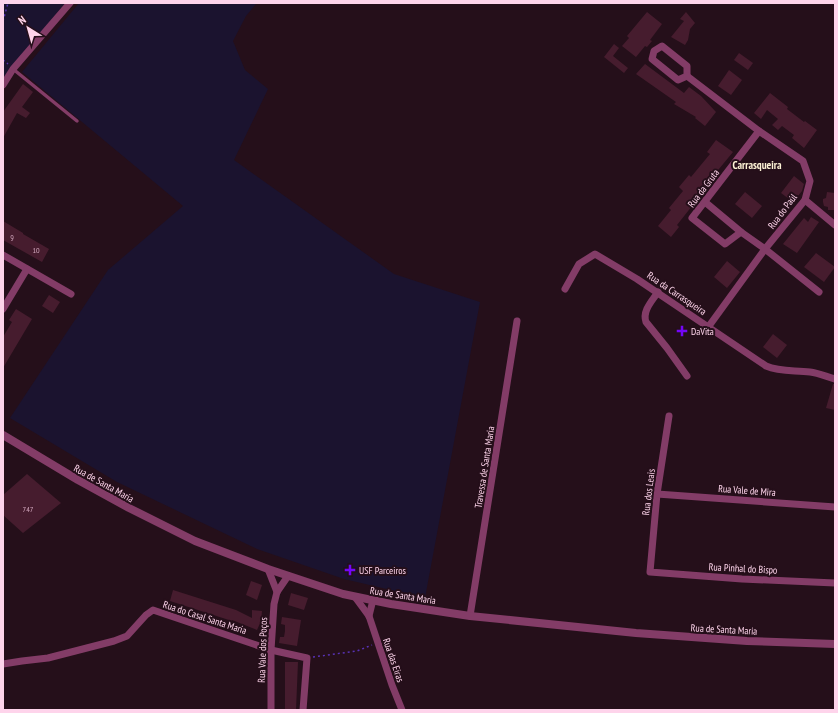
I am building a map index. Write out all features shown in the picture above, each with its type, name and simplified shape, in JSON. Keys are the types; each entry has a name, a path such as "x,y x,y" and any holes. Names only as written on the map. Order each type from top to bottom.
{"street":[{"path":"3,85 13,69 70,3"},
{"path":"662,46 687,66 686,76 678,80 652,59 654,51 662,46"},
{"name":"Rua do Paúl","path":"686,76 759,131 803,161 810,181 804,200 765,249 709,326"},
{"name":"Rua da Gruta","path":"741,232 725,244 692,218 759,131"},
{"path":"804,200 835,225"},
{"path":"705,202 741,232 819,292"},
{"name":"Rua da Carrasqueira","path":"565,289 579,264 595,254 658,292 766,366 784,371 811,372 835,379"},
{"path":"3,255 71,294"},
{"path":"3,309 27,269"},
{"path":"658,292 644,317 646,322 687,376"},
{"name":"Travessa de Santa Maria","path":"470,616 517,321"},
{"name":"Rua dos Leais","path":"650,572 657,494 669,416"},
{"name":"Rua de Santa Maria","path":"3,435 78,480 129,508 195,541 268,569 343,594 470,616 702,639 835,644"},
{"name":"Rua Vale de Mira","path":"657,494 835,507"},
{"path":"268,569 277,592"},
{"name":"Rua Pinhal do Bispo","path":"650,572 742,579 835,583"},
{"name":"Rua Vale dos Poços","path":"270,710 271,650 274,604 277,592 288,576"},
{"name":"Rua das Eiras","path":"355,597 369,616 402,710"},
{"path":"369,616 373,600"},
{"name":"Rua do Casal Santa Maria","path":"3,664 48,658 127,636 146,615 153,610 271,650"},
{"path":"271,650 307,658 303,710"}],"lane":[{"path":"13,69 77,121"}],"path":[{"path":"3,21 8,3"},
{"path":"307,658 357,650 378,642"}],"shaded area":[{"path":"3,3 65,3 3,79"},
{"path":"79,3 256,4 246,16 233,41 245,70 268,89 234,160 394,274 480,302 425,598 344,579 257,549 117,482 10,418 108,270 183,206 22,72"}],"building":[{"path":"647,12 662,24 650,40 652,41 647,47 645,46 636,57 622,46 629,38 627,36"},
{"path":"686,12 695,23 690,29 688,40 685,45 671,37 684,21 680,19"},
{"path":"614,44 619,48 613,56 628,68 624,73 604,57"},
{"path":"739,53 753,63 748,70 734,60"},
{"path":"645,64 684,93 689,87 701,96 716,112 705,126 695,118 696,117 674,104 676,102 636,74"},
{"path":"729,70 742,80 731,95 718,86"},
{"path":"23,84 33,92 22,107 30,113 26,118 17,113 3,138 3,112"},
{"path":"770,93 788,107 787,109 817,130 804,148 792,138 794,135 782,126 778,130 772,125 778,119 767,110 761,119 754,113"},
{"path":"716,140 733,152 690,204 692,206 677,225 679,227 671,237 658,226 671,210 669,208 683,191 679,187 689,175 691,177 710,154 707,152"},
{"path":"794,176 804,184 802,191 793,202 781,193"},
{"path":"745,192 762,206 752,218 735,204"},
{"path":"827,192 835,193 835,210 828,210 828,207 824,206 823,199 826,198"},
{"path":"811,217 819,222 797,253 783,244 804,218 808,222"},
{"path":"3,221 49,249 42,262 3,240"},
{"path":"816,253 835,267 824,282 804,267"},
{"path":"727,261 740,272 727,288 714,277"},
{"path":"49,295 60,302 53,313 42,306"},
{"path":"16,309 32,319 3,368 3,337 12,322 9,320"},
{"path":"773,334 787,345 777,358 763,347"},
{"path":"833,384 835,384 835,410 826,408"},
{"path":"27,474 61,503 23,533 3,515 3,495"},
{"path":"251,581 262,585 257,600 246,595"},
{"path":"173,590 236,610 252,618 252,610 262,611 261,621 257,630 232,620 170,601"},
{"path":"291,593 308,598 304,610 288,605"},
{"path":"282,617 301,620 297,646 279,643 280,637 284,637 285,631 285,625 281,624"},
{"path":"285,662 298,662 296,710 285,710"}],"place":[{"name":"DaVita","path":"682,331"},
{"name":"USF Parceiros","path":"350,570"}],"district":[{"name":"Carrasqueira","path":"757,165"}]}
